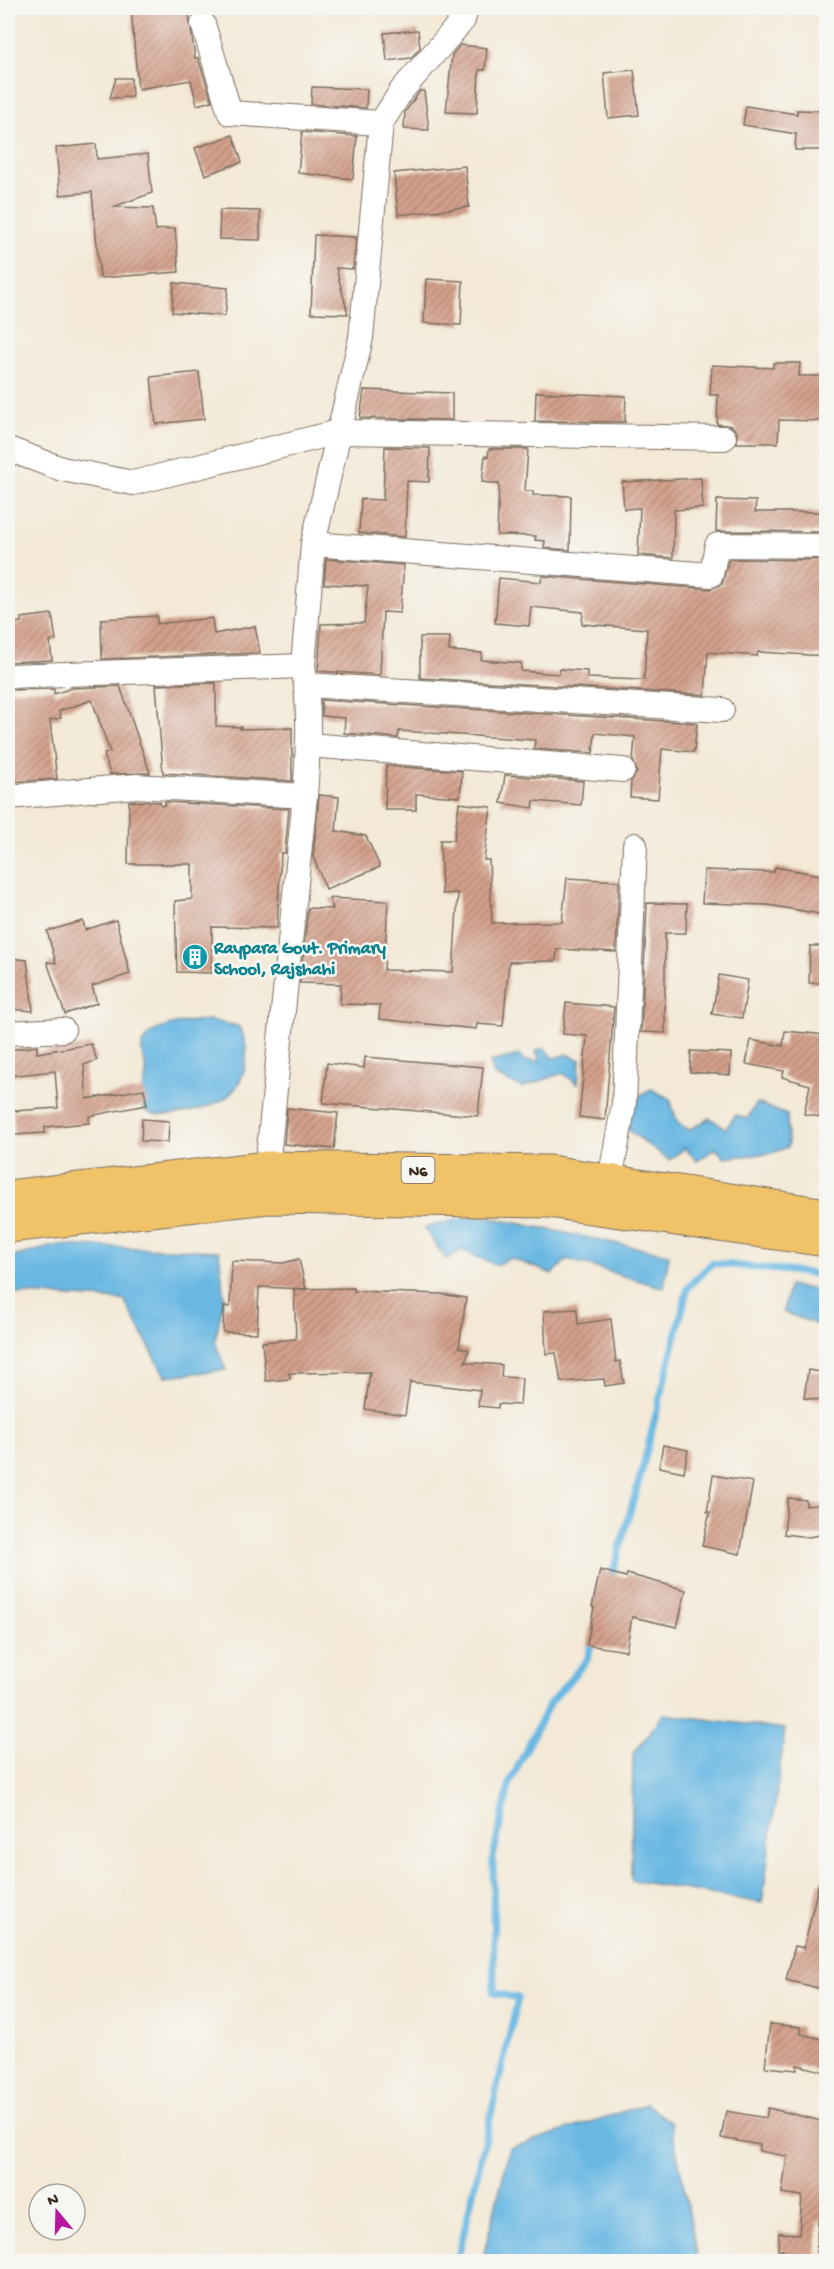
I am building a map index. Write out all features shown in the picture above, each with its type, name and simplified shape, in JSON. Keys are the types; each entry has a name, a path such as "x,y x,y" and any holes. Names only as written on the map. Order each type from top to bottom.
{"highway":[{"name":"N6","path":"8,1197 267,1168 550,1172 826,1215"},
{"name":"N6","path":"8,1226 268,1197 548,1201 826,1240"}],"street":[{"path":"267,1168 305,796 308,745 304,676 313,544 361,338 381,123 402,90 463,20 466,8"},
{"path":"203,24 230,113 381,123"},
{"path":"8,449 62,469 133,483 338,432 724,438"},
{"path":"313,544 711,575 717,545 826,546"},
{"path":"8,676 304,676 722,710"},
{"path":"308,745 623,771"},
{"path":"8,797 135,786 305,796"},
{"path":"610,1180 624,1104 635,845"},
{"path":"8,1033 63,1030"}],"water":[{"path":"208,1020 238,1026 243,1035 245,1065 238,1084 224,1099 195,1111 169,1115 149,1112 143,1107 141,1099 146,1072 142,1053 143,1044 148,1036 166,1026"},
{"path":"544,1048 554,1058 567,1054 580,1060 578,1084 562,1073 522,1088 494,1075 490,1062 519,1055 525,1061 540,1061 536,1051"},
{"path":"651,1089 670,1099 677,1122 689,1130 710,1118 726,1129 735,1115 747,1119 757,1103 787,1115 788,1147 772,1153 724,1158 716,1148 697,1161 685,1148 669,1160 627,1129 629,1101"},
{"path":"477,1215 669,1254 664,1288 567,1259 553,1274 510,1258 496,1265 462,1250 446,1259 424,1228"},
{"path":"58,1245 219,1251 224,1297 215,1342 226,1370 165,1376 124,1300 8,1293 8,1258"},
{"path":"789,1286 826,1291 826,1328 783,1312"},
{"path":"664,1714 785,1729 762,1903 631,1880 633,1754"},
{"path":"646,2104 671,2123 697,2253 693,2261 482,2261 510,2148"}],"building":[{"path":"131,8 188,8 195,58 198,58 212,101 197,105 191,80 138,89"},
{"path":"418,30 420,48 411,58 387,61 384,33"},
{"path":"460,45 487,48 485,70 479,70 477,113 446,112 452,55"},
{"path":"634,70 639,115 608,118 604,73"},
{"path":"116,78 131,78 132,97 110,98"},
{"path":"312,87 367,89 366,108 311,104"},
{"path":"420,91 424,91 429,130 404,129 405,112"},
{"path":"746,106 797,114 797,110 826,111 826,150 795,150 796,134 743,125"},
{"path":"302,132 357,136 353,179 298,173"},
{"path":"233,135 242,162 205,175 195,148"},
{"path":"96,144 97,159 148,154 152,193 113,207 153,208 156,230 175,228 179,272 100,278 92,192 60,195 56,148"},
{"path":"465,166 469,207 398,215 394,173"},
{"path":"220,210 260,211 260,240 219,239"},
{"path":"314,235 356,237 353,269 336,268 348,314 311,313"},
{"path":"426,279 463,281 461,325 424,323"},
{"path":"174,283 228,288 225,316 172,312"},
{"path":"773,363 800,363 799,376 825,376 824,421 779,420 778,443 737,443 737,432 732,426 717,424 718,395 710,395 712,365 773,368"},
{"path":"199,372 204,419 156,424 151,377"},
{"path":"364,390 452,393 452,420 360,418"},
{"path":"536,392 626,396 625,422 535,421"},
{"path":"385,447 430,448 429,482 407,481 405,537 359,533 361,499 383,500"},
{"path":"489,449 528,449 525,491 533,491 533,495 571,496 570,550 544,548 545,541 535,540 536,536 497,535 499,484 482,482 485,456 488,457"},
{"path":"701,478 703,508 674,510 673,558 638,555 640,508 624,509 622,482"},
{"path":"717,500 756,501 755,512 826,512 826,532 716,531"},
{"path":"326,559 404,565 400,613 383,612 380,675 318,671 321,624 364,623 368,586 324,584"},
{"path":"729,559 826,560 826,656 758,652 757,656 708,652 705,695 420,678 420,637 450,637 449,651 482,653 481,660 521,663 521,671 559,674 560,669 587,671 587,678 644,680 647,629 582,624 583,612 531,607 529,626 495,623 499,578 541,582 542,576 710,589 722,584"},
{"path":"52,614 56,640 50,641 52,660 8,662 8,624 21,622 21,618"},
{"path":"157,616 157,624 212,618 214,634 255,626 260,653 102,659 101,619"},
{"path":"216,683 216,726 241,727 240,729 292,728 292,781 163,773 156,685"},
{"path":"120,686 150,773 110,774 104,754 110,752 92,700 59,711 61,718 50,720 57,779 11,782 8,690 54,689 54,694 72,688"},
{"path":"321,700 697,723 694,752 662,749 658,799 630,797 631,781 637,772 633,761 635,737 595,733 593,753 534,749 535,740 399,731 398,738 344,733 345,718 322,716"},
{"path":"386,766 462,771 460,797 416,794 416,810 385,810"},
{"path":"505,775 583,781 581,805 534,801 533,808 501,803"},
{"path":"319,795 339,797 336,831 366,836 380,867 326,889 313,857"},
{"path":"129,801 160,802 161,806 165,805 165,802 289,809 285,853 281,853 277,928 212,927 212,973 177,972 175,901 192,899 192,864 128,864"},
{"path":"459,803 491,807 484,860 489,860 492,923 562,922 567,878 619,881 616,952 557,949 556,961 509,962 503,1026 477,1024 476,1029 379,1019 380,1005 340,1004 341,984 300,983 308,908 333,909 329,898 388,901 384,970 453,972 458,893 442,894 440,840 454,840"},
{"path":"775,867 826,876 826,915 768,905 702,903 704,870 774,872"},
{"path":"647,903 687,904 686,933 665,933 665,1033 641,1032"},
{"path":"116,920 130,974 92,986 97,1003 65,1014 47,962 56,963 47,931 83,921 85,930"},
{"path":"810,946 826,946 826,983 809,983"},
{"path":"8,958 27,960 33,1011 8,1009"},
{"path":"719,975 748,980 742,1018 712,1014"},
{"path":"566,1003 614,1007 605,1120 579,1117 587,1036 563,1034"},
{"path":"785,1031 826,1035 826,1118 804,1114 810,1085 782,1077 784,1071 746,1064 751,1040 783,1046"},
{"path":"91,1044 97,1060 84,1065 87,1099 144,1089 147,1105 89,1116 89,1123 45,1127 45,1133 14,1135 13,1111 58,1108 55,1071 8,1076 8,1050 37,1046 37,1053"},
{"path":"691,1051 731,1053 730,1075 690,1072"},
{"path":"365,1057 483,1067 478,1116 323,1103 327,1063 364,1068"},
{"path":"287,1108 338,1113 334,1149 284,1144"},
{"path":"142,1119 169,1121 168,1142 141,1141"},
{"path":"299,1259 306,1289 259,1287 257,1333 223,1332 224,1306 230,1307 232,1261 283,1263"},
{"path":"354,1288 354,1291 441,1294 466,1298 459,1347 469,1350 465,1362 502,1365 501,1377 522,1378 520,1405 498,1404 498,1408 478,1406 480,1390 410,1382 405,1415 365,1409 370,1372 289,1373 290,1379 266,1381 262,1342 296,1339 294,1289"},
{"path":"577,1309 578,1324 611,1319 616,1362 620,1361 624,1383 605,1386 604,1379 561,1382 556,1353 546,1354 544,1311"},
{"path":"808,1370 826,1373 826,1401 804,1398"},
{"path":"663,1445 688,1450 684,1472 659,1467"},
{"path":"713,1475 753,1482 740,1554 702,1546 710,1512 707,1512"},
{"path":"788,1498 806,1500 806,1506 826,1504 826,1534 808,1537 784,1534"},
{"path":"600,1570 626,1577 627,1574 686,1590 677,1627 632,1617 626,1651 587,1645"},
{"path":"819,1882 826,1882 826,1990 786,1980 795,1946 804,1948"},
{"path":"770,2024 801,2027 801,2034 826,2040 826,2072 797,2065 797,2070 765,2067"},
{"path":"768,2108 826,2122 826,2221 818,2221 816,2262 782,2262 783,2250 778,2250 779,2233 799,2234 802,2196 782,2193 787,2156 759,2151 760,2145 721,2138 726,2111 766,2118"}],"waterway":[{"path":"610,1582 641,1474 688,1287 712,1263 826,1275"},
{"path":"457,2262 518,1998 494,1993 493,1857 510,1782 549,1704 587,1660 593,1639"}],"place":[{"name":"Raypara Govt. Primary School, Rajshahi","path":"195,957"}]}
